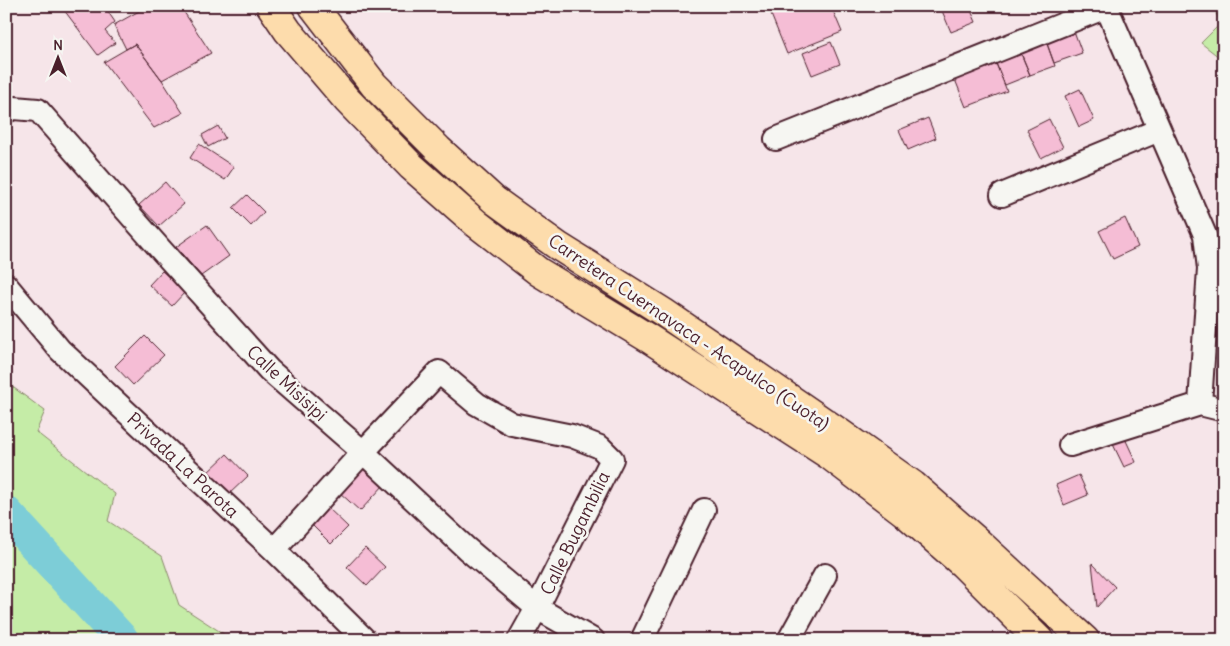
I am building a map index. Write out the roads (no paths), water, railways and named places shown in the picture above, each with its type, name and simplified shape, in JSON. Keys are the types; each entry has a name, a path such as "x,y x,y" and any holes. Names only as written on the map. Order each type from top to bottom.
{"highway":[{"name":"Carretera Cuernavaca - Acapulco (Cuota)","path":"271,6 288,31 347,100 411,166 477,224 539,272 648,338 829,455 904,512 962,564 1040,640"},
{"name":"Carretera Cuernavaca - Acapulco (Cuota)","path":"313,6 374,85 438,149 494,200 558,246 664,312 913,485 1084,640"}],"street":[{"path":"776,139 1106,7 1205,235 1209,269 1200,404"},
{"name":"Calle Misisipi","path":"6,110 14,108 38,110 269,370 363,452 466,549 537,608 593,640"},
{"path":"1002,195 1159,130"},
{"name":"Privada La Parota","path":"6,285 60,350 274,550 365,640"},
{"name":"Calle Bugambilia","path":"363,452 439,372 477,404 512,424 572,436 600,447 612,459 519,640"},
{"path":"1070,445 1200,404 1224,410"},
{"path":"274,550 363,452"},
{"path":"642,640 704,510"},
{"path":"789,640 825,576"}],"waterway":[{"path":"6,513 122,640"}]}
